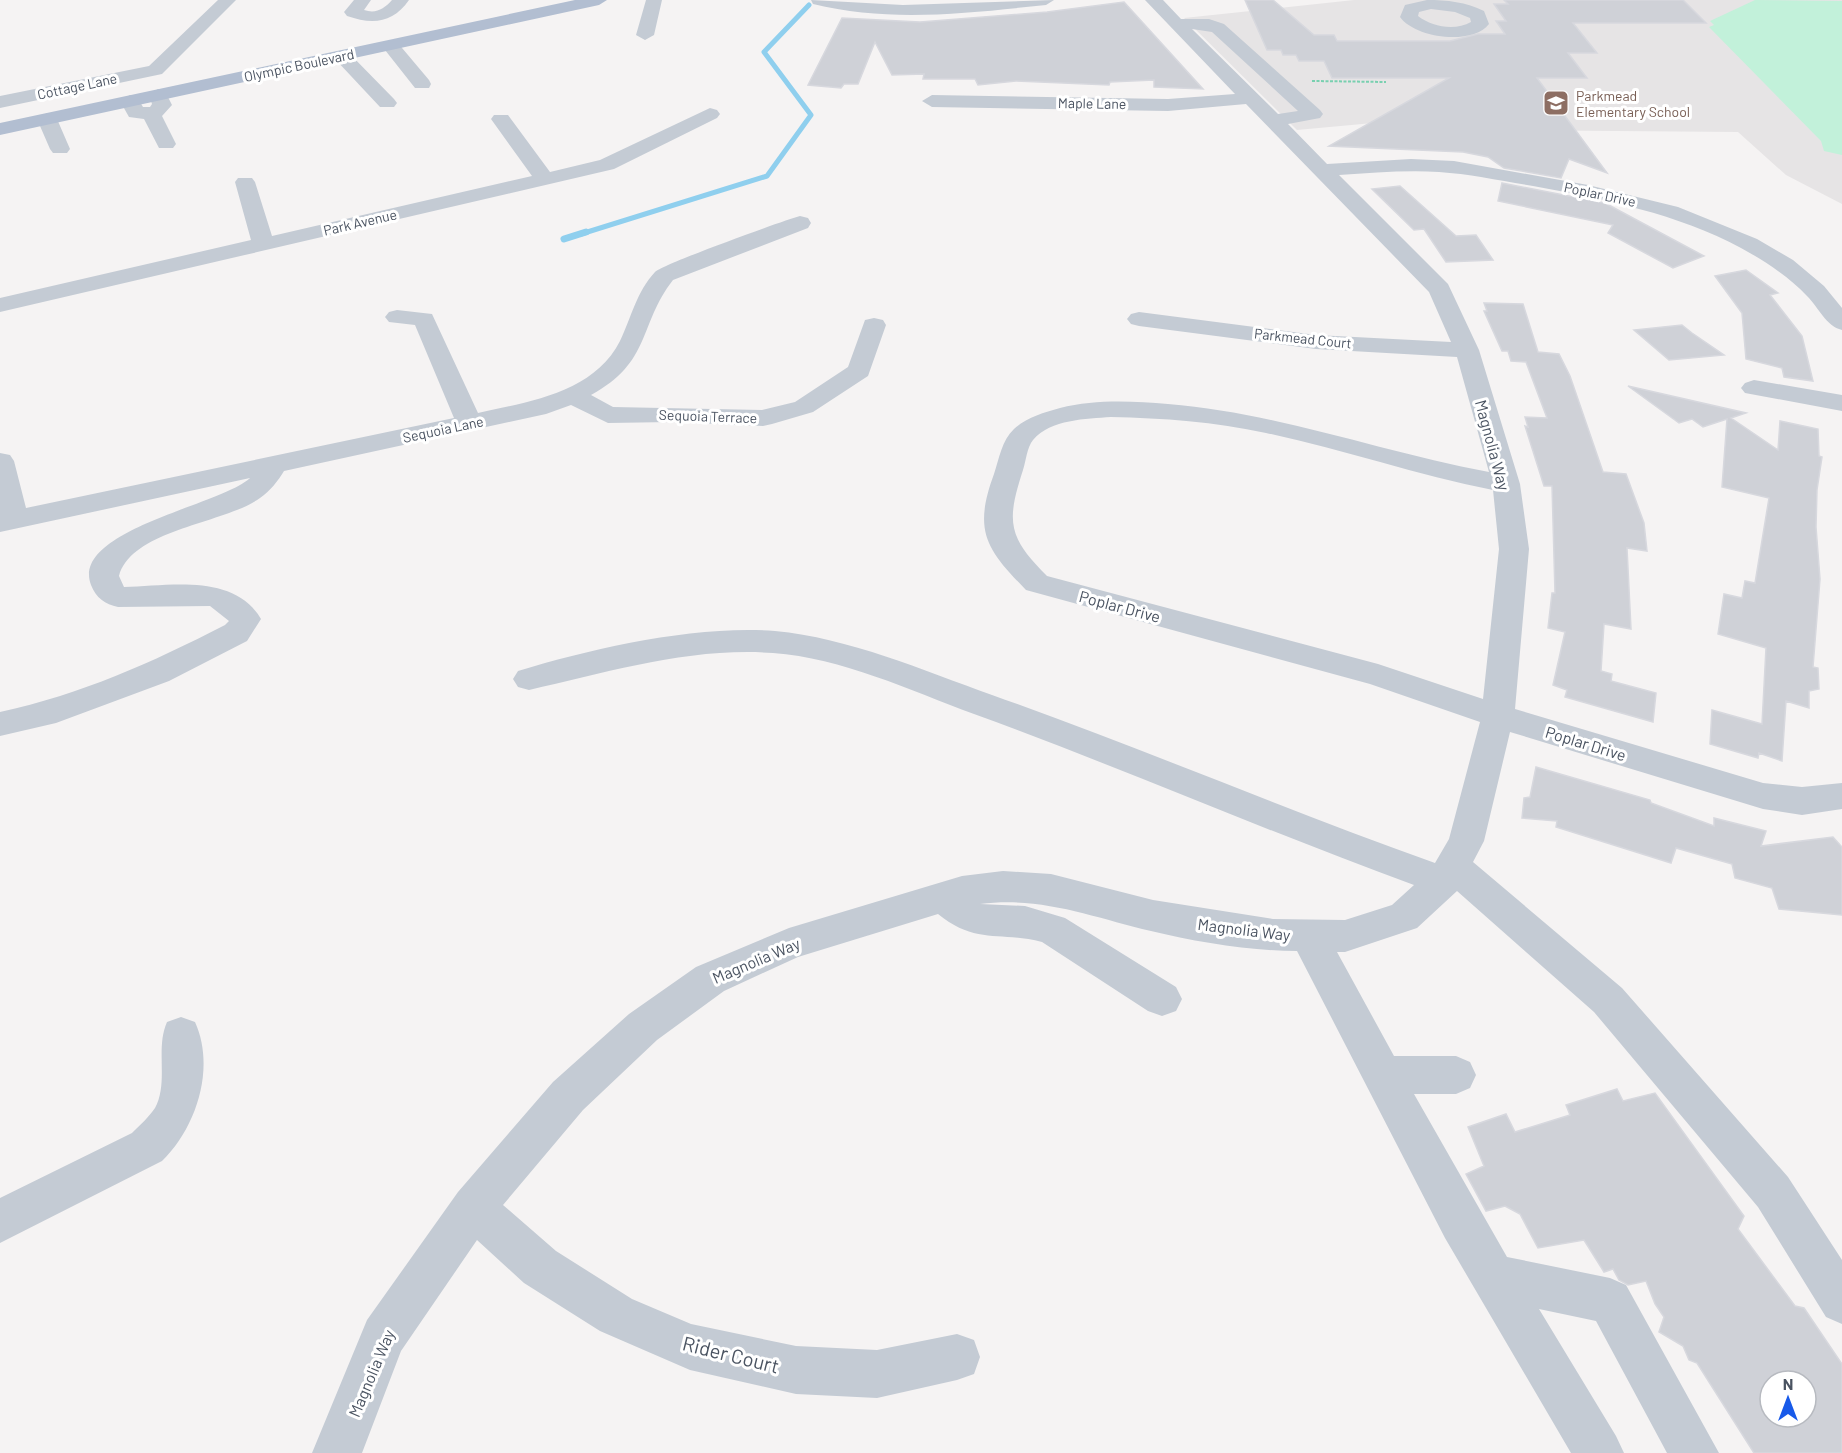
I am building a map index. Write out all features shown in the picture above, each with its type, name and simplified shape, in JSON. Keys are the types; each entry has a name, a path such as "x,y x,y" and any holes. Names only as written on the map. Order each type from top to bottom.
{"main road":[{"name":"Olympic Boulevard","path":"0,116 157,91 342,56 379,44 556,0"},
{"name":"Olympic Boulevard","path":"157,91 599,0"},
{"path":"0,129 130,101"}],"street":[{"path":"130,101 136,113 157,91 228,0"},
{"path":"363,0 353,12 369,19 392,12 401,0"},
{"path":"645,35 654,0"},
{"path":"819,0 896,11 949,9 1046,0"},
{"name":"Magnolia Way","path":"337,1453 383,1336 473,1207 568,1096 643,1027 710,979 789,944 962,891 1003,886 1051,889 1153,916 1273,935 1345,936 1404,917 1449,874 1466,841 1498,716 1514,549 1506,484 1467,350 1440,289 1274,121 1264,90 1177,24 1153,0"},
{"path":"369,19 379,44 422,84"},
{"path":"342,56 387,103"},
{"name":"Maple Lane","path":"932,101 1168,105 1264,90"},
{"path":"157,91 166,144"},
{"name":"Cottage Lane","path":"0,102 157,91"},
{"name":"Park Avenue","path":"0,305 607,165 711,114"},
{"path":"47,119 60,148"},
{"path":"501,120 544,179"},
{"name":"Poplar Drive","path":"1322,170 1400,166 1483,171 1656,207 1698,221 1743,241 1788,268 1830,305 1842,323"},
{"path":"245,182 263,244"},
{"name":"Sequoia Lane","path":"8,522 546,406 603,378 619,363 632,341 652,290 665,275 800,222"},
{"path":"397,317 424,319 469,423"},
{"name":"Parkmead Court","path":"1139,319 1316,342 1467,350"},
{"name":"Sequoia Terrace","path":"572,395 608,415 671,414 763,418 804,407 859,371 874,324"},
{"path":"1754,388 1842,403"},
{"name":"Poplar Drive","path":"1506,484 1423,467 1289,429 1223,416 1094,409 1049,417 1023,434 1005,482 996,525 1005,552 1036,583 1378,675 1498,716 1763,796 1802,801 1842,796"},
{"path":"0,461 8,522"},
{"path":"0,724 44,714 158,673 236,633 246,619 224,600 211,597 118,597 110,592 104,573 111,557 120,549 155,530 246,496 270,474 273,465"},
{"path":"529,679 663,649 717,642 750,641 820,651 855,659 1047,727 1316,834 1449,874 1608,1000 1773,1192 1842,1301"},
{"path":"943,897 966,915 984,921 1025,922 1052,929 1162,999"},
{"path":"1308,935 1461,1223 1599,1453"},
{"path":"0,1221 147,1147 166,1130 173,1119 181,1095 181,1035"},
{"path":"1383,1075 1456,1075"},
{"name":"Rider Court","path":"473,1207 540,1267 616,1315 690,1347 796,1370 877,1374 957,1357"},
{"path":"1494,1277 1610,1301 1694,1453"}],"path":[{"path":"1264,90 1386,81"}],"shaded area":[{"name":"Parkmead Elementary School","path":"1354,0 1842,0 1842,204 1786,175 1738,132 1390,129 1373,123 1297,130 1184,18"}],"green space":[{"path":"1755,0 1842,1 1842,155 1824,151 1821,141 1709,27 1714,25 1710,21"}],"building":[{"path":"1245,0 1273,0 1314,35 1334,35 1337,41 1450,41 1478,34 1505,34 1496,21 1506,21 1494,4 1508,4 1504,0 1683,0 1706,23 1573,23 1597,53 1568,53 1587,78 1537,78 1607,173 1569,159 1561,178 1504,168 1488,157 1463,152 1329,146 1449,78 1332,78 1324,61 1299,61 1296,55 1283,55 1281,50 1267,50"},
{"path":"1124,2 1203,89 1154,87 1154,80 1110,82 1109,85 1016,81 978,85 975,79 923,79 924,74 892,75 875,42 858,84 844,84 841,88 808,85 842,18 920,22 1047,12"},
{"path":"1502,183 1605,203 1704,256 1673,268 1608,233 1613,225 1498,201"},
{"path":"1400,186 1456,236 1476,235 1493,260 1446,262 1424,229 1414,230 1372,189"},
{"path":"1746,270 1778,293 1770,295 1802,336 1813,381 1784,377 1782,368 1746,359 1742,313 1715,276"},
{"path":"1484,303 1523,304 1538,352 1559,354 1570,376 1603,472 1626,474 1644,523 1647,551 1627,548 1631,629 1604,624 1601,671 1612,674 1611,681 1656,693 1653,722 1565,697 1567,690 1553,685 1565,632 1548,628 1552,593 1555,593 1552,486 1544,486 1525,426 1528,427 1525,417 1547,418 1526,362 1511,361 1508,351 1502,351 1484,311 1487,311"},
{"path":"1682,325 1724,355 1669,360 1634,330"},
{"path":"1628,386 1746,413 1731,418 1778,450 1780,421 1818,429 1819,456 1822,457 1817,490 1816,527 1820,579 1813,667 1818,668 1819,689 1809,691 1809,708 1786,701 1782,761 1759,753 1758,758 1710,744 1712,710 1762,724 1766,648 1718,634 1724,594 1742,598 1745,581 1755,583 1769,498 1722,487 1727,419 1703,427 1692,419 1679,423"},
{"path":"1536,767 1650,800 1651,803 1714,826 1714,818 1766,831 1761,846 1833,837 1842,847 1842,915 1779,909 1772,888 1735,878 1732,864 1676,848 1671,863 1556,827 1557,821 1522,818 1524,798 1530,797"},
{"path":"1617,1089 1623,1101 1655,1093 1744,1216 1738,1229 1795,1306 1804,1308 1842,1364 1842,1453 1754,1453 1697,1363 1689,1360 1683,1346 1659,1332 1664,1317 1655,1304 1646,1281 1628,1285 1619,1280 1613,1269 1604,1272 1584,1240 1538,1248 1520,1214 1505,1206 1486,1211 1466,1174 1484,1166 1468,1127 1506,1114 1515,1132 1570,1115 1566,1105"}],"waterway":[{"path":"581,234 767,176 811,115 764,52 809,5"},
{"path":"564,239 586,232"}],"place":[{"name":"Parkmead Elementary School","path":"1556,103"}]}
